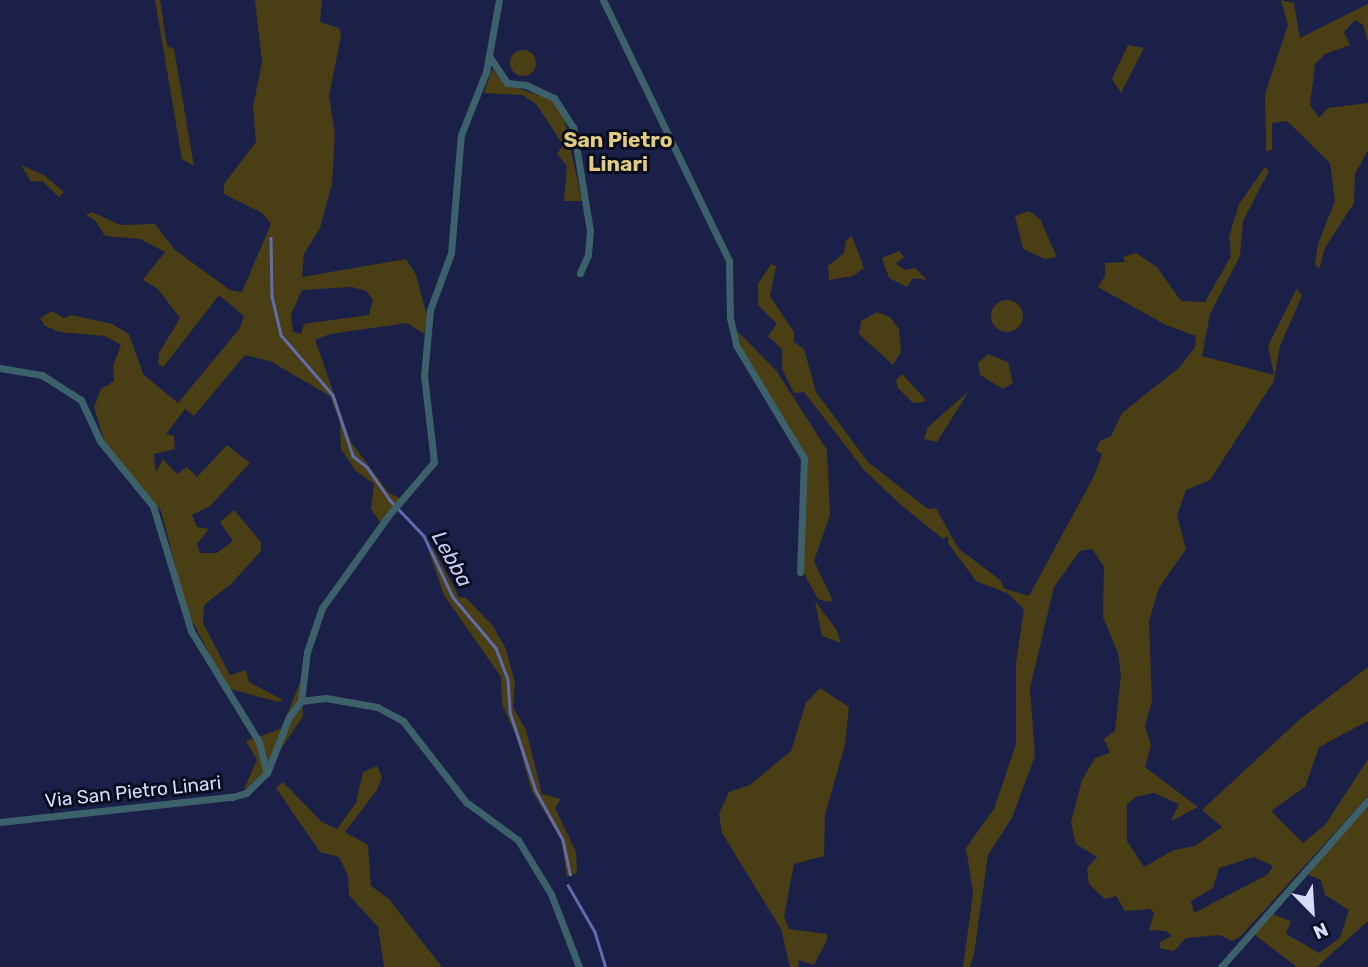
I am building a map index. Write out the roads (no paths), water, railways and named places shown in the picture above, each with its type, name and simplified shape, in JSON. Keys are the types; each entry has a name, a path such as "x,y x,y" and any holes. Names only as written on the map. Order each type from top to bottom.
{"street":[{"name":"Via San Pietro Linari","path":"0,822 232,797 246,793 267,773 289,717 301,701 307,652 318,617 396,506 434,462 424,376 430,310 451,253 461,135 489,56 499,0"},
{"path":"603,0 729,261 730,318 736,345 804,458 800,572"},
{"path":"489,56 507,83 526,85 554,98 573,127 590,231 589,255 580,274"},
{"path":"0,368 42,375 81,400 100,440 153,506 191,631 259,742 267,773"},
{"path":"301,701 326,698 377,707 403,721 466,802 519,840 551,894 579,967"},
{"path":"1221,967 1368,800"}],"waterway":[{"name":"Lebba","path":"271,238 272,296 281,335 333,395 353,456 367,467 389,499 424,536 453,597 496,648 508,680 510,712 536,791 563,840 570,874"},
{"name":"Lebba","path":"568,885 595,932 606,967"}],"district":[{"name":"San Pietro Linari","path":"618,152"}]}
